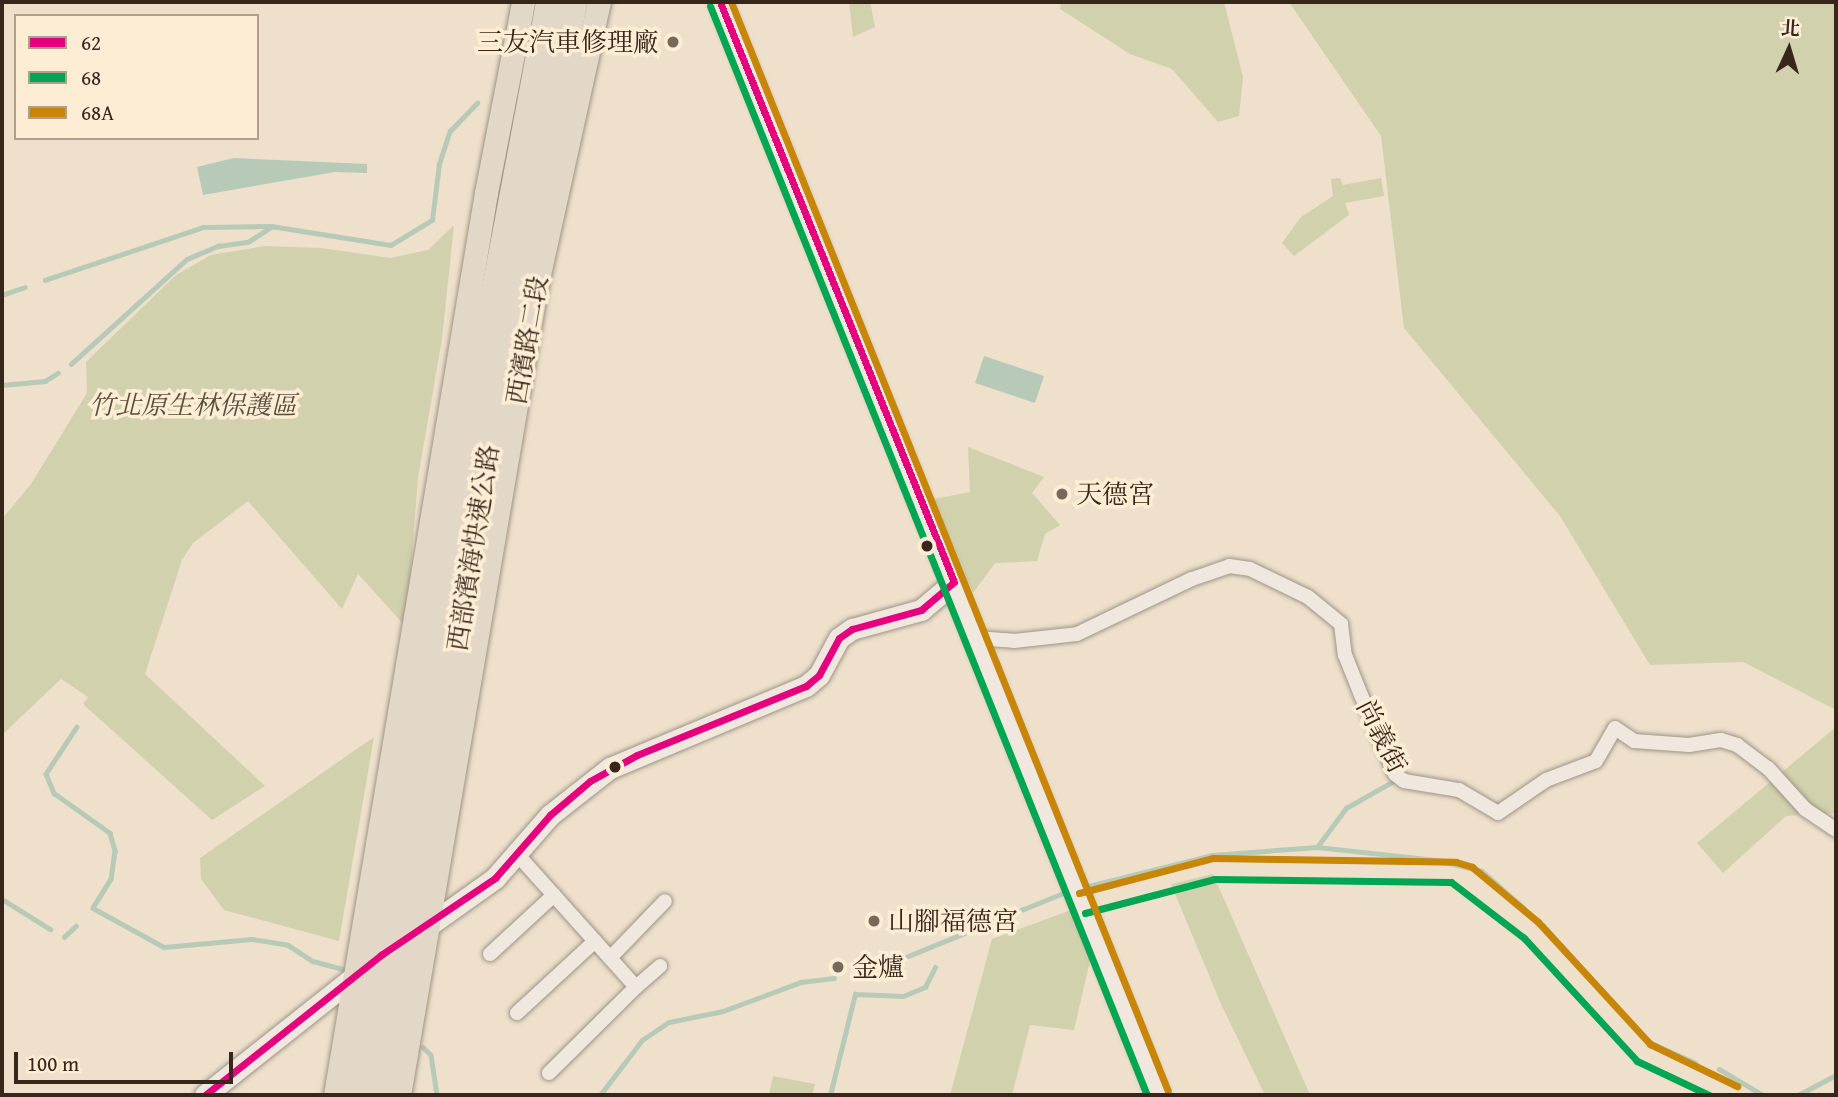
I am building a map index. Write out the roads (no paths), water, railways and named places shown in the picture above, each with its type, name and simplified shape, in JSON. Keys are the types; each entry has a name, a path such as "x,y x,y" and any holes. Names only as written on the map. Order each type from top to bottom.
{"highway":[{"name":"西部濱海快速公路","path":"381,1095 418,933 534,130 548,2"},
{"name":"西部濱海快速公路","path":"358,1095 381,955 534,130 574,2"}],"main road":[{"path":"335,1095 486,193 523,2"},
{"name":"西濱路二段","path":"399,1095 418,933 536,288 599,2"}],"street":[{"path":"720,2 1158,1095"},
{"name":"尚義街","path":"975,638 1014,641 1077,634 1192,579 1229,566 1250,569 1308,597 1341,624 1345,655 1361,695 1395,774 1404,781 1459,790 1497,813 1546,780 1596,761 1615,728 1634,741 1689,745 1721,740 1737,745 1768,768 1805,808 1836,830"},
{"path":"205,1095 381,955 418,933 495,878 550,815 610,768 806,686 819,675 839,638 852,629 921,610 954,582"},
{"path":"517,853 636,987"},
{"path":"490,954 554,895"},
{"path":"610,958 665,901"},
{"path":"517,1013 595,941"},
{"path":"549,1073 660,966"}],"waterway":[{"path":"45,280 203,227 271,226 391,245 432,220 439,164 450,131 477,103"},
{"path":"71,364 187,259 218,246 248,242 271,227"},
{"path":"2,295 25,287"},
{"path":"2,385 45,381 58,373"},
{"path":"77,727 46,774 54,793 110,833 115,851 111,879 93,908 164,947 252,939 288,945 313,961 343,969"},
{"path":"1089,886 1212,855 1317,847 1346,808 1392,782"},
{"path":"1317,847 1437,860 1482,871 1523,907"},
{"path":"859,976 1063,893"},
{"path":"2,899 50,929"},
{"path":"1543,925 1649,1042 1696,1063"},
{"path":"64,937 76,926"},
{"path":"830,1095 855,994 903,996 925,987 935,967"},
{"path":"600,1095 642,1040 669,1022 723,1011 801,982 834,978"},
{"path":"423,1047 431,1055 437,1095"},
{"path":"1719,1069 1763,1095"},
{"path":"1798,1095 1836,1075"}],"place":[{"name":"三友汽車修理廠","path":"673,42"},
{"name":"天德宮","path":"1062,494"},
{"name":"山腳福德宮","path":"874,921"},
{"name":"金爐","path":"838,967"}],"park label":[{"name":"竹北原生林保護區","path":"193,405"}]}
